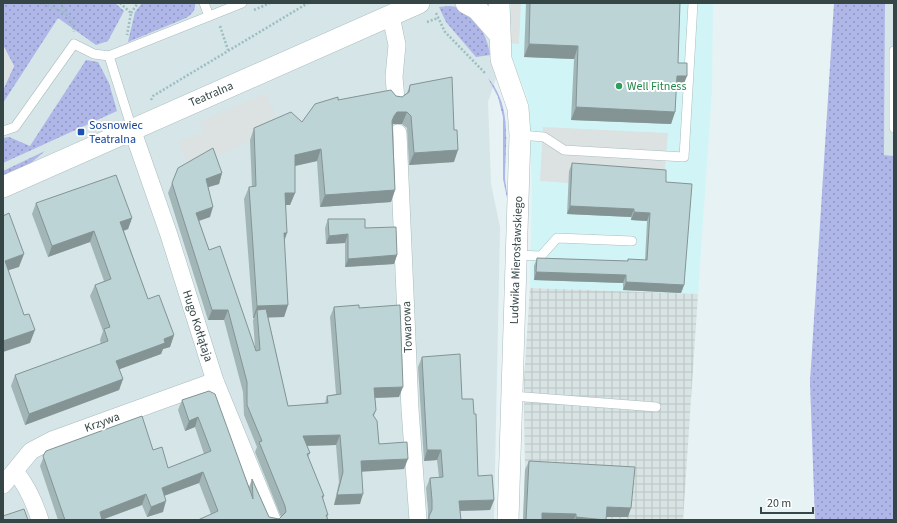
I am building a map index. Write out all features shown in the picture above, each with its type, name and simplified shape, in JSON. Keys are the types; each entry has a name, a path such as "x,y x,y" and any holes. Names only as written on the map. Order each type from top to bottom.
{"street":[{"name":"Teatralna","path":"3,187 419,3"},
{"path":"466,3 477,9 499,34"},
{"name":"Ludwika Mierosławskiego","path":"499,3 501,59 518,108 520,135 508,520"},
{"path":"391,16 397,45 394,77 396,99"},
{"name":"Hugo Kołłątaja","path":"132,129 169,235 215,381 272,520"},
{"name":"Towarowa","path":"398,133 410,409 418,520"},
{"name":"Krzywa","path":"3,485 31,451 52,440 215,381"},
{"path":"15,471 26,486 40,520"}],"lane":[{"path":"204,3 209,16"},
{"path":"3,131 14,127 74,44 94,54 109,56 242,3"},
{"path":"520,135 544,136 564,150 684,157 693,3"},
{"path":"894,51 894,128"},
{"path":"109,56 132,129"},
{"path":"517,255 541,256 556,238 632,241"},
{"path":"512,396 656,407"}],"path":[{"path":"40,3 66,13"},
{"path":"61,3 66,13 74,22 74,44"},
{"path":"120,3 131,13"},
{"path":"126,43 131,13 138,3"},
{"path":"248,12 270,3"},
{"path":"148,106 153,96 308,3"},
{"path":"438,18 445,32 476,65"},
{"path":"213,26 220,24 228,50"}],"shaded area":[{"path":"3,3 508,3 507,45 488,102 491,184 500,227 494,520 3,520"},
{"path":"3,3 115,3 124,11 108,41 96,45 58,18 3,103 3,90 14,66 3,45"},
{"path":"142,3 195,3 195,8 186,18 128,42 135,12"},
{"path":"508,3 713,3 712,90 698,294 530,288 532,182 527,97 507,45"},
{"path":"511,3 521,3 519,44 509,43"},
{"path":"834,3 885,3 884,155 894,156 894,520 815,520 810,382"},
{"path":"885,3 894,3 894,156 884,155"},
{"path":"450,6 466,12 478,23 486,39 490,55 476,57 446,22 439,7"},
{"path":"3,45 14,66 3,90"},
{"path":"86,60 98,62 109,83 117,111 3,163 3,138 9,137 30,146"},
{"path":"488,78 496,89 504,113 506,126 505,179 510,212 503,179 503,117 498,97"},
{"path":"266,93 276,116 263,123 268,132 190,169 178,142 204,132 200,122"},
{"path":"543,127 668,133 663,190 540,181"},
{"path":"45,151 25,168 3,178 3,171"},
{"path":"530,288 698,294 683,520 523,520 525,470 524,380"}],"building":[{"path":"530,3 680,3 678,63 687,63 687,76 677,76 675,112 576,107 578,46 529,44"},
{"path":"452,77 454,130 457,130 458,150 414,153 411,116 407,112 397,112 392,121 395,190 325,195 321,149 295,155 295,193 285,193 287,233 284,233 288,305 257,306 249,187 256,186 254,128 291,112 302,122 315,104 338,97 338,100 391,90 396,96 402,97 409,92 410,85"},
{"path":"213,148 222,173 206,179 213,207 196,213 209,250 220,246 256,351 260,350 257,310 266,309 288,406 328,403 327,396 341,394 334,307 359,305 359,308 400,305 403,387 374,388 376,410 373,415 377,421 379,444 407,442 408,459 361,461 363,494 337,495 343,472 340,435 303,436 310,453 307,454 324,496 322,496 328,515 326,515 328,520 198,520 218,511 203,472 162,488 166,501 151,507 146,494 100,512 102,520 65,520 43,456 46,451 142,416 153,450 162,447 168,468 211,451 198,417 189,421 182,400 209,391 215,394 253,499 252,479 269,517 279,519 286,512 285,506 259,442 262,441 247,405 247,382 228,310 212,310 172,183 178,168"},
{"path":"572,163 666,170 666,182 692,184 684,285 626,282 626,275 536,272 537,258 628,261 628,259 647,260 650,213 634,212 634,209 570,206"},
{"path":"116,175 132,218 120,222 148,299 159,295 174,335 164,339 165,343 116,361 123,379 29,414 15,375 108,341 104,329 110,327 95,285 111,279 94,231 52,246 36,203"},
{"path":"9,213 24,254 5,261 24,315 29,314 35,330 3,341 3,216"},
{"path":"328,219 365,219 365,228 396,227 397,255 348,259 348,234 329,236"},
{"path":"460,354 462,399 473,399 474,414 476,414 478,476 492,475 494,500 459,501 461,520 429,520 432,510 430,478 443,477 441,450 427,450 422,357"},
{"path":"529,461 635,467 631,508 607,507 606,520 576,517 576,514 542,513 542,520 526,520"},
{"path":"24,509 28,520 3,520 3,516"}],"place":[{"name":"Well Fitness","path":"619,86"},
{"name":"Sosnowiec Teatralna","path":"81,132"}]}
